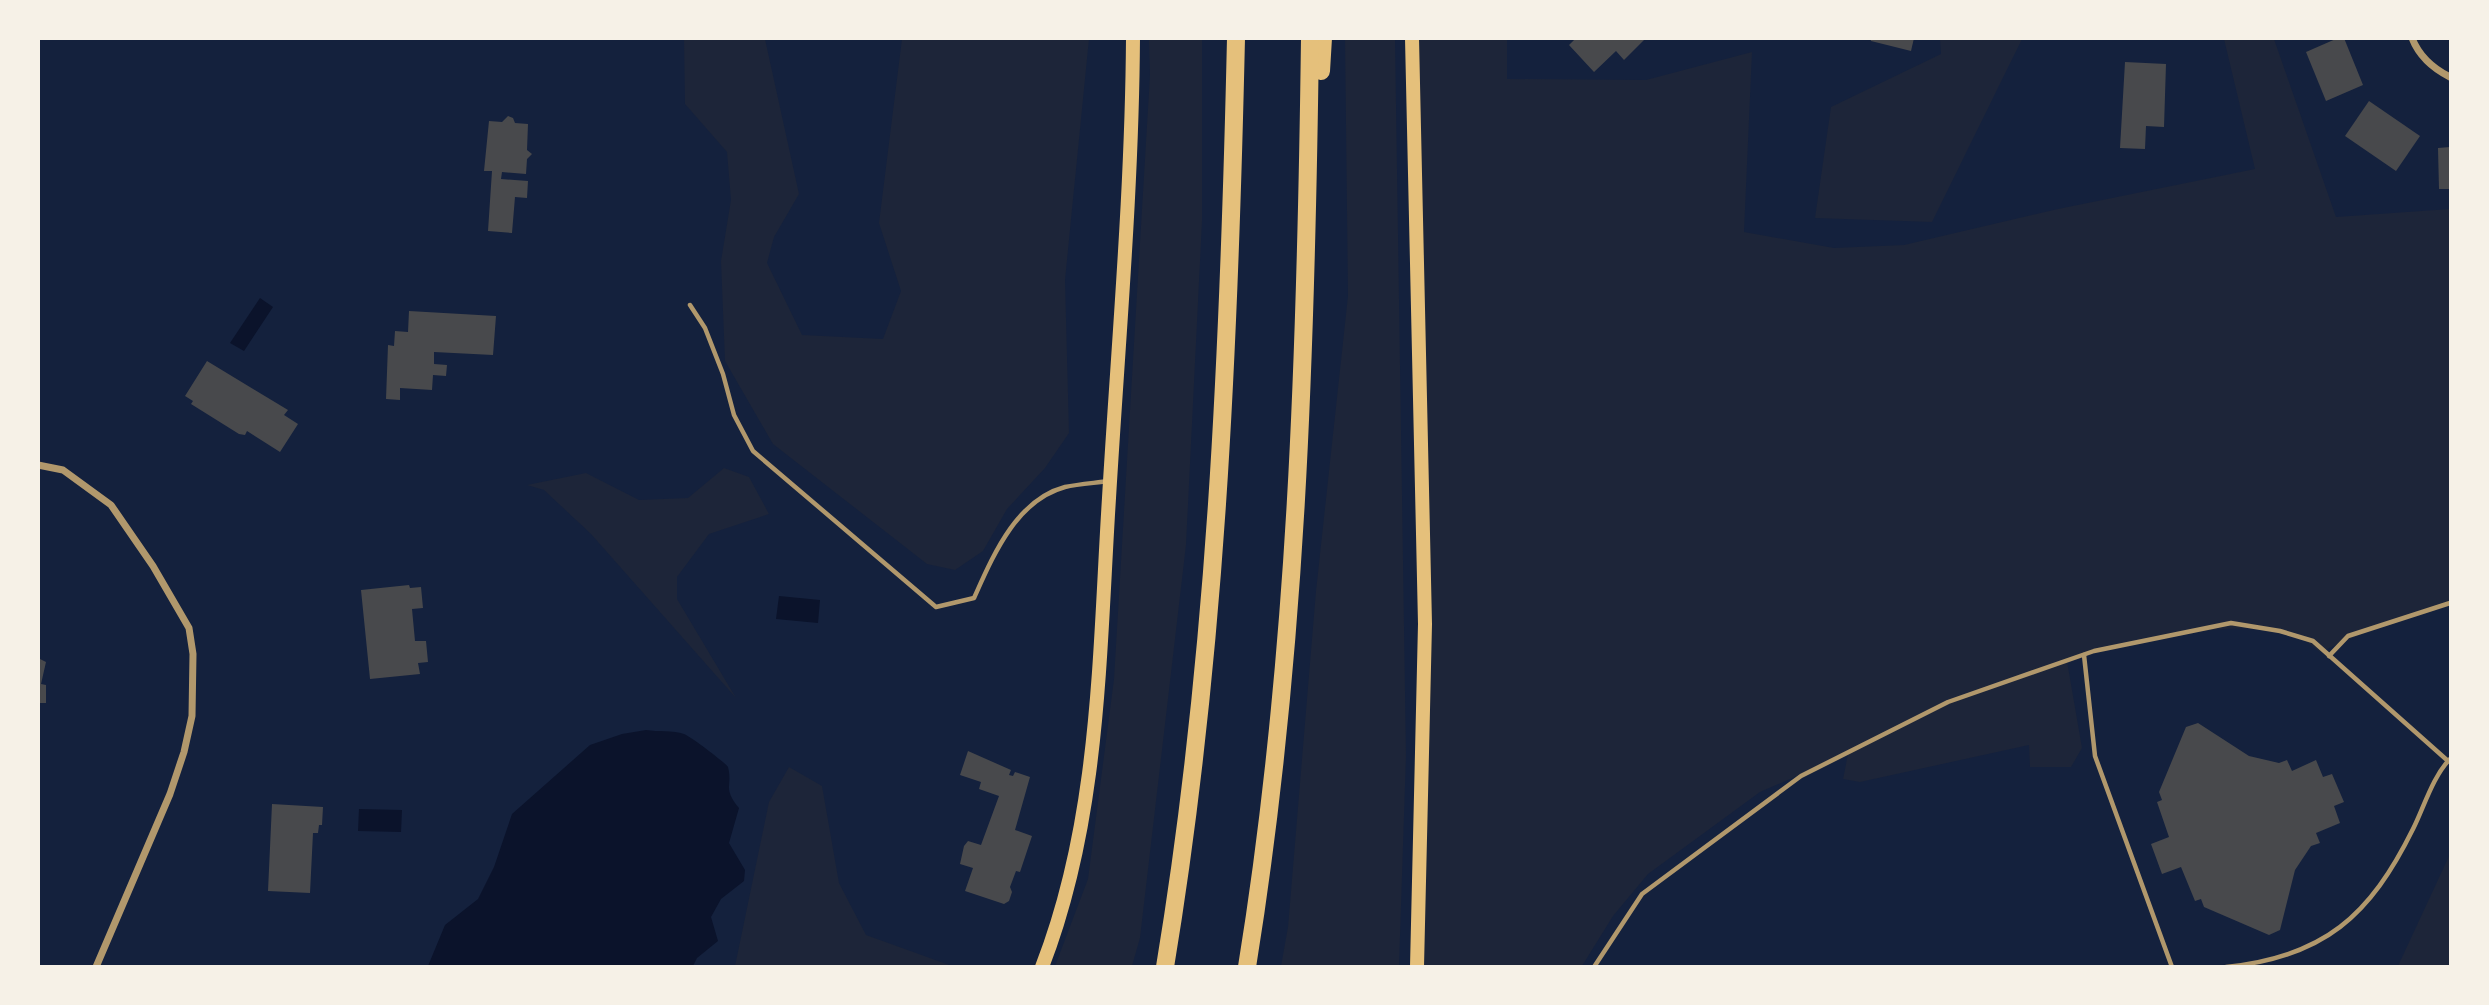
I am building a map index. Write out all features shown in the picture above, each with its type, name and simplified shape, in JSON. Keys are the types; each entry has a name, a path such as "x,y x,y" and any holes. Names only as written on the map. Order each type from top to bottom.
{"highway":[{"path":"1166,967 1188,828 1207,642 1221,455 1231,245 1236,38"},
{"path":"1308,262 1310,38"},
{"path":"1247,967 1267,843 1286,653 1300,464 1308,262 1323,38"}],"main road":[{"path":"1042,967 1073,868 1088,784 1131,153 1133,38"},
{"path":"1412,38 1425,624 1417,967"}],"street":[{"path":"2412,38 2416,48 2434,67 2451,77"},
{"path":"38,465 63,470 111,505 153,566 189,628 192,654 192,716 184,752 170,794 96,967"}],"lane":[{"path":"690,305 705,328 723,374 734,415 753,451 936,607 974,598 997,547 1037,499 1064,487 1110,481"},
{"path":"2329,656 2348,636 2451,603"},
{"path":"1594,967 1642,894 1801,775 1948,702 2084,655 2231,623 2280,631 2312,641 2449,760 2404,848 2379,889 2362,909 2339,928 2287,957 2226,967"},
{"path":"2084,655 2095,756 2172,967"}],"shaded area":[{"path":"684,39 765,39 799,194 774,237 767,263 802,335 883,339 901,291 879,223 902,39 1089,39 1065,280 1069,433 1045,468 1007,509 983,551 955,570 927,564 773,444 725,361 721,261 731,200 727,152 685,104"},
{"path":"1149,39 1202,39 1202,221 1186,545 1140,938 1132,966 1055,966 1088,879 1114,679 1150,75"},
{"path":"1345,39 1395,39 1406,756 1399,966 1281,966 1288,927 1316,591 1348,296"},
{"path":"1412,39 1507,39 1507,79 1646,80 1752,52 1744,232 1834,248 1904,245 2058,209 2255,169 2224,39 2274,39 2336,217 2450,209 2450,602 2411,613 2320,652 2292,633 2237,628 2146,640 2067,661 2082,748 2071,767 2030,767 2029,745 1860,782 1843,779 1848,754 1760,792 1648,874 1613,916 1582,966 1417,966 1425,624"},
{"path":"1940,39 2022,39 1932,222 1815,218 1831,107 1941,54"},
{"path":"260,298 273,307 244,351 230,343"},
{"path":"724,468 749,477 769,514 709,534 677,577 677,599 736,698 591,534 544,490 527,485 586,473 639,500 688,498"},
{"path":"779,596 820,600 818,623 776,619"},
{"path":"646,730 684,734 728,767 729,791 739,808 729,843 745,870 744,881 721,899 711,917 718,941 697,958 693,966 428,966 445,925 478,899 494,867 512,814 590,745 622,734"},
{"path":"789,767 822,786 839,883 866,935 952,966 735,966 769,802"},
{"path":"359,809 402,810 401,832 358,831"},
{"path":"2450,854 2450,966 2398,966"}],"building":[{"path":"1576,38 1646,38 1624,60 1616,51 1594,72 1569,45"},
{"path":"1870,38 1914,38 1911,51 1871,41"},
{"path":"2344,38 2363,85 2326,101 2306,52"},
{"path":"2125,62 2166,64 2164,127 2146,126 2145,149 2120,148"},
{"path":"2369,101 2420,136 2396,171 2345,136"},
{"path":"508,116 513,118 515,123 528,124 527,150 532,154 527,159 526,174 502,172 501,179 528,181 527,198 515,197 512,233 488,231 492,171 484,171 489,121 502,122"},
{"path":"2450,147 2450,189 2439,189 2438,148"},
{"path":"409,311 496,316 493,355 434,352 434,364 447,365 446,376 433,375 432,390 400,388 400,400 386,399 388,345 394,346 395,331 408,332"},
{"path":"207,361 288,410 284,415 298,424 280,452 247,431 245,435 239,434 191,404 193,401 185,396"},
{"path":"409,585 410,588 421,587 423,608 412,609 415,641 426,641 428,662 418,663 420,674 370,679 361,590"},
{"path":"38,658 46,662 41,684 46,685 46,703 38,703"},
{"path":"2198,723 2249,756 2279,763 2287,760 2292,771 2316,760 2323,777 2332,774 2344,802 2334,806 2340,823 2316,833 2320,843 2311,846 2295,870 2280,930 2269,935 2204,907 2201,899 2195,901 2181,867 2162,874 2151,844 2169,837 2157,802 2162,800 2159,792 2186,727"},
{"path":"968,751 1011,770 1009,775 1013,776 1015,772 1030,777 1015,830 1032,836 1020,872 1016,871 1010,887 1012,892 1009,901 1004,904 965,891 973,868 960,864 964,846 968,841 981,845 999,796 979,789 981,782 960,775"},
{"path":"272,804 323,807 322,825 319,825 318,833 313,833 310,893 268,891"}]}
